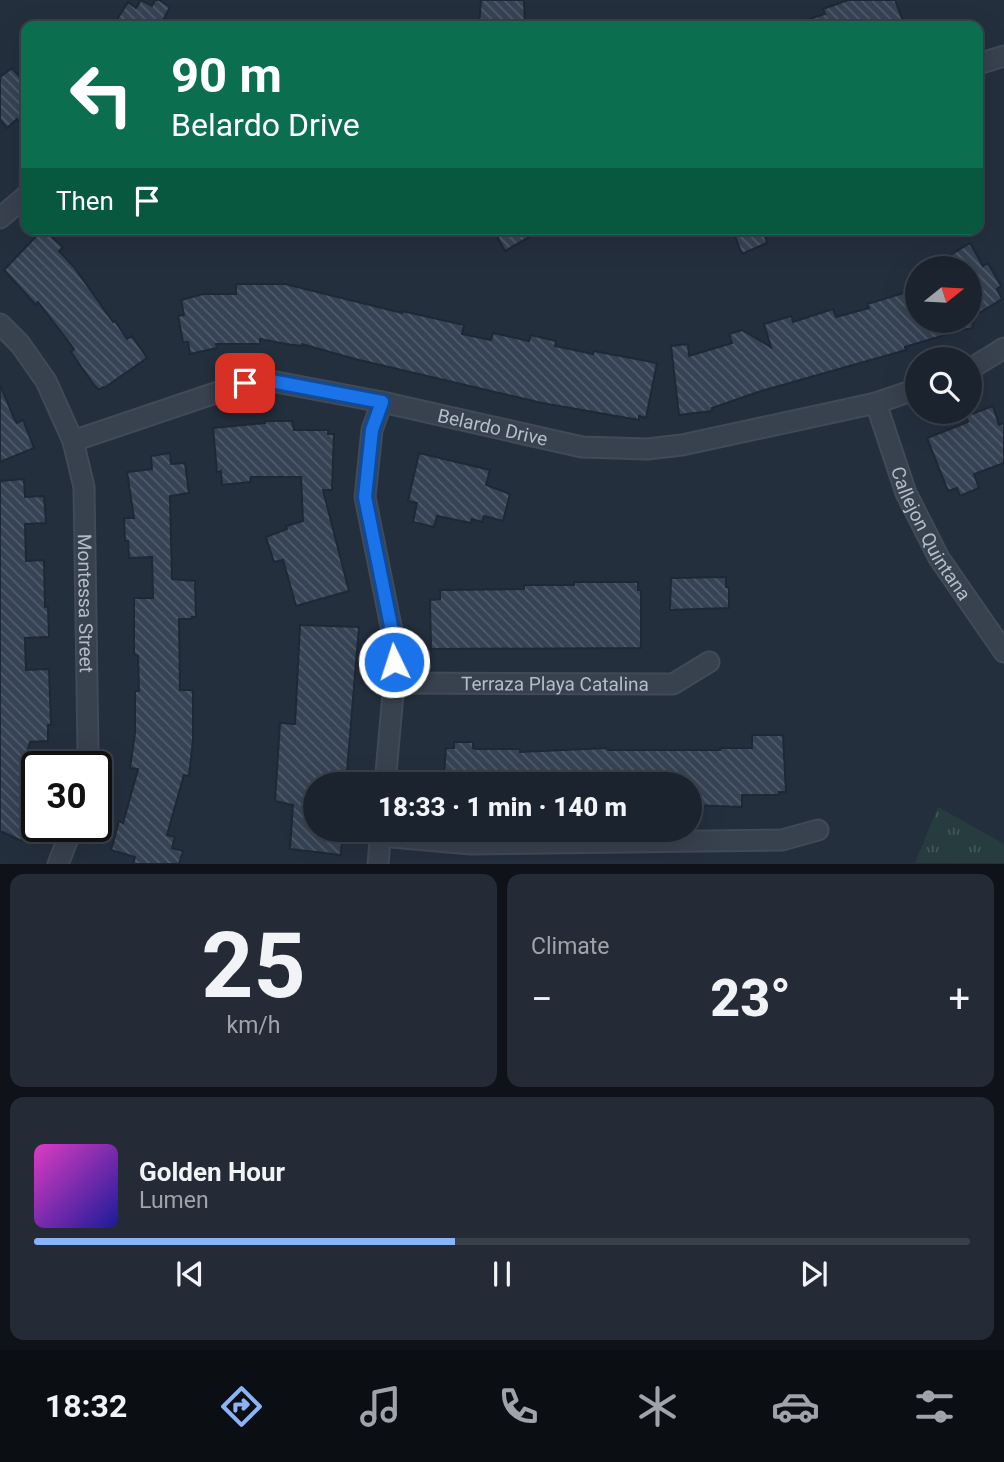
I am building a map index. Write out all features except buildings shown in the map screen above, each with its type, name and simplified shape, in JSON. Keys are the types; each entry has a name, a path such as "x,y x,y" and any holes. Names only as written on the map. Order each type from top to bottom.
{"street":[{"path":"983,62 1004,56"},
{"path":"0,218 21,200"},
{"name":"Montessa Street","path":"0,324 20,344 46,381 73,441 85,487 88,751"},
{"path":"982,362 1004,348"},
{"name":"Belardo Drive","path":"73,441 245,383 271,381 382,402 582,447 647,449 682,445 876,403 905,393"},
{"path":"382,402 372,430 365,497 394,641 394,682 386,772"},
{"name":"Callejon Quintana","path":"876,403 906,493 939,558 1004,652"},
{"name":"Terraza Playa Catalina","path":"394,682 673,684 709,662"},
{"path":"702,841 782,840 818,830"},
{"path":"58,863 67,842"},
{"path":"378,863 379,842"},
{"path":"454,842 626,842"}],"green space":[{"path":"938,807 1004,844 1004,863 915,863"}],"route":[{"path":"245,383 271,381 382,402 372,430 365,497 394,641 394,662"}]}
